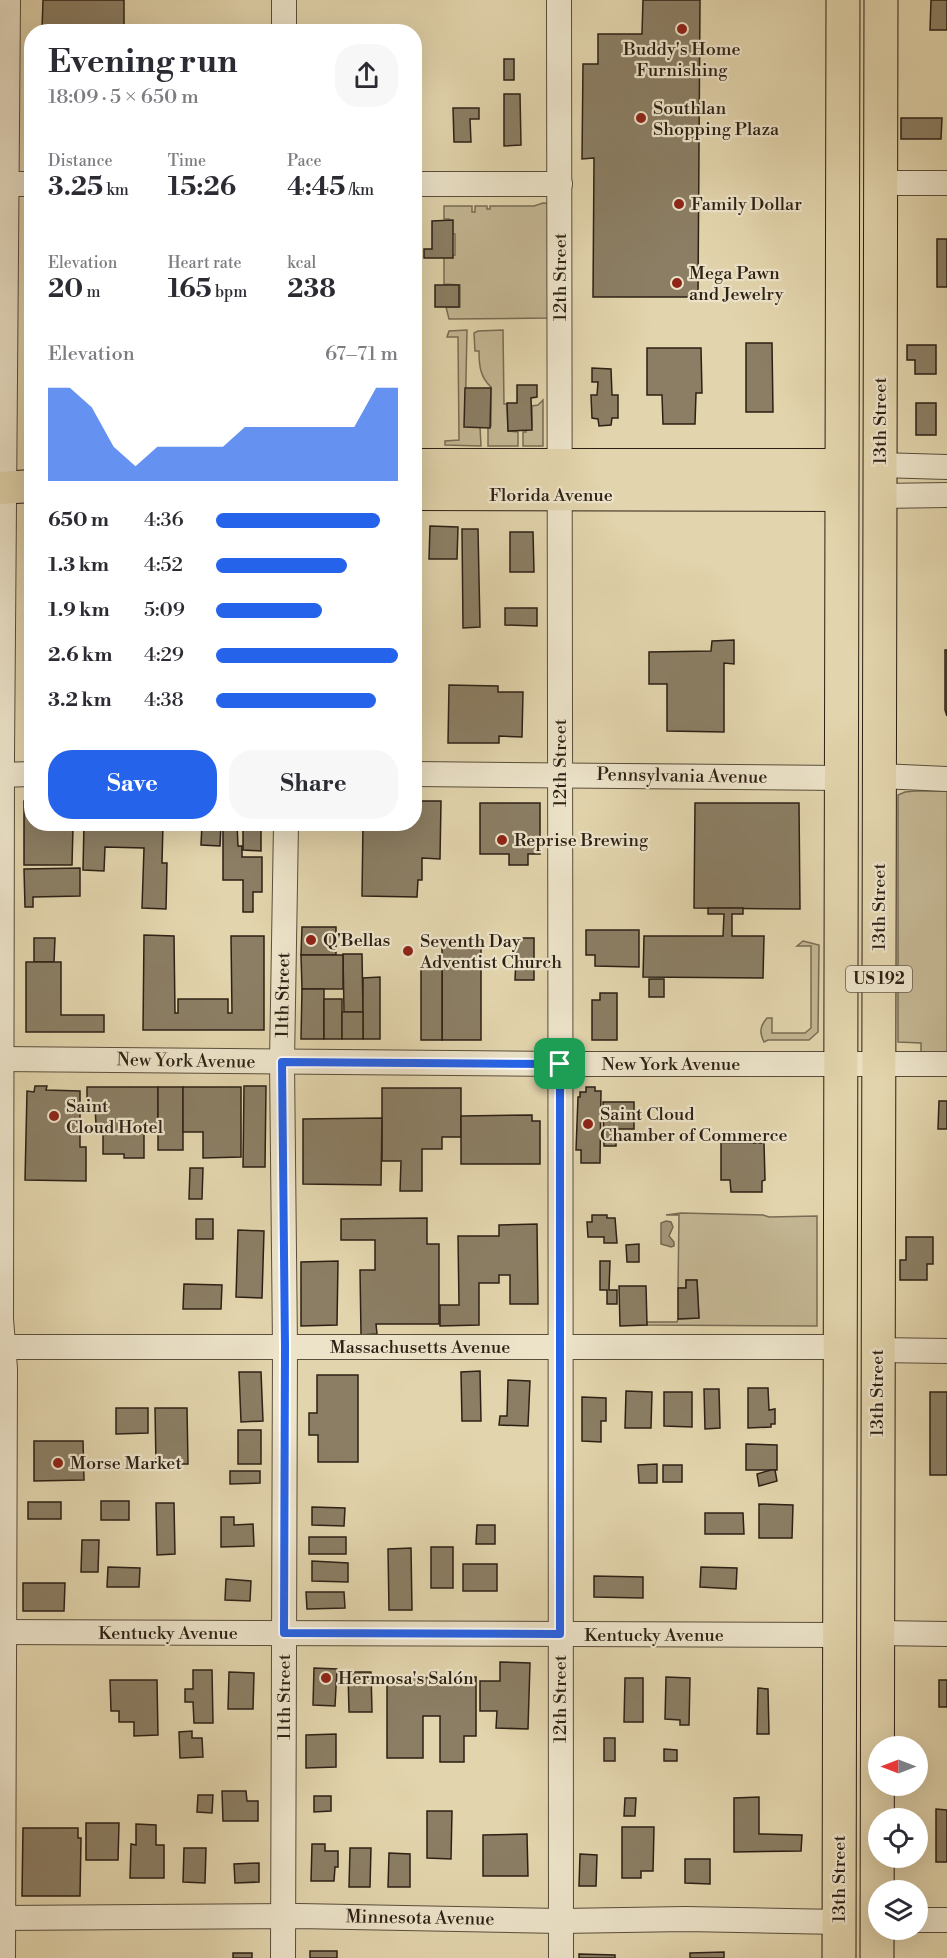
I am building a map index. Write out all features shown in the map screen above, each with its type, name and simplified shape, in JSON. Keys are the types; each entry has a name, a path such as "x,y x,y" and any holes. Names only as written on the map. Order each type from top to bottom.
{"highway":[{"name":"13th Street","path":"839,1958 843,0"},
{"path":"862,0 862,10 880,42"},
{"name":"13th Street","path":"876,1808 881,0"},
{"path":"843,38 858,63 857,160 880,183"},
{"path":"842,183 856,194 861,207 861,306 880,328"},
{"path":"842,357 857,369 856,446 859,458 879,481"},
{"path":"841,480 856,492 860,505 861,604 880,635"},
{"path":"841,643 855,655 858,754 865,766 880,776"},
{"path":"841,778 857,794 861,808 860,897 879,939"},
{"path":"840,1206 855,1236 854,1311 856,1325 863,1337 877,1350"},
{"path":"840,1347 855,1361 860,1378 859,1470 877,1493"},
{"path":"839,1496 854,1516 853,1598 855,1610 863,1621 878,1634"},
{"path":"839,1635 854,1647 859,1660 858,1757 876,1808"},
{"path":"839,1782 854,1806 855,1899 868,1913"},
{"path":"839,1922 855,1933 858,1958"},
{"name":"13th Street","path":"877,1940 877,1958"}],"main road":[{"name":"Florida Avenue","path":"422,466 560,480"},
{"name":"Florida Avenue","path":"422,493 560,480 841,480"}],"street":[{"path":"3,1958 2,1632 5,1369 1,1319 1,775 12,480 4,184 8,0"},
{"path":"284,0 284,24"},
{"name":"12th Street","path":"559,0 561,1958"},
{"path":"880,183 947,183"},
{"path":"4,184 24,184"},
{"path":"422,184 560,184"},
{"path":"879,481 947,467"},
{"path":"879,481 947,495"},
{"path":"1,775 24,774"},
{"name":"Pennsylvania Avenue","path":"422,774 841,778"},
{"path":"880,776 947,779"},
{"name":"11th Street","path":"283,1958 285,1347 282,1062 286,831"},
{"name":"New York Avenue","path":"1,1059 560,1064 947,1064"},
{"name":"Massachusetts Avenue","path":"2,1347 840,1347"},
{"path":"877,1350 947,1351"},
{"name":"Kentucky Avenue","path":"2,1632 839,1635"},
{"path":"878,1634 947,1634"},
{"name":"Minnesota Avenue","path":"2,1918 284,1916 561,1921 686,1919 839,1922"},
{"path":"928,1920 947,1920"}],"shaded area":[{"path":"543,203 552,204 549,318 449,319 446,307 460,307 460,285 444,284 444,256 455,255 455,234 451,234 449,219 444,219 444,206 472,206 472,212 475,212 475,206 487,206 487,209 490,209 490,206 534,206"},
{"path":"467,330 465,426 480,427 481,446 445,445 445,441 459,440 458,337 447,337 449,331"},
{"path":"503,330 504,404 507,404 508,431 518,432 518,446 488,446 488,427 491,426 491,387 484,379 481,370 479,351 475,351 474,333"},
{"path":"543,400 543,446 523,446 523,432 526,432 526,427 532,427 532,406 538,405"},
{"path":"915,791 947,791 947,1053 921,1053 921,1043 898,1042 898,795"},
{"path":"803,941 819,945 818,1032 809,1040 768,1040 764,1042 761,1029 767,1018 772,1018 772,1033 805,1033 811,1028 811,946 797,946"},
{"path":"681,1213 769,1217 817,1216 817,1326 647,1325 647,1322 677,1322 678,1319 699,1318 697,1280 686,1280 686,1288 678,1288 679,1215 666,1215"},
{"path":"671,1222 673,1227 669,1236 674,1242 674,1246 671,1247 661,1244 661,1223"}],"building":[{"path":"43,0 124,0 124,24 42,24"},
{"name":"Southlan Shopping Plaza","path":"643,0 700,0 698,297 593,297 594,158 582,159 583,64 598,64 598,34 642,34"},
{"path":"931,0 947,0 947,30 930,30"},
{"path":"504,59 514,59 514,80 504,80"},
{"path":"504,94 520,94 521,145 504,146"},
{"path":"453,108 479,108 479,119 470,119 471,142 454,142"},
{"path":"901,118 942,118 941,139 901,139"},
{"path":"453,220 453,258 424,258 424,249 432,249 432,221"},
{"path":"937,239 947,239 947,287 937,287"},
{"path":"435,285 459,285 459,307 435,307"},
{"path":"746,343 772,343 773,412 746,412"},
{"path":"907,345 936,345 936,374 915,374 915,360 907,360"},
{"path":"647,348 701,348 702,393 696,393 695,424 663,424 662,395 647,395"},
{"path":"592,368 611,369 612,395 618,395 618,418 612,418 611,425 599,426 598,419 592,418 591,395 597,395 598,382 592,382"},
{"path":"517,385 537,385 537,397 531,398 532,430 508,431 507,403 517,403"},
{"path":"465,388 491,388 490,428 464,427"},
{"path":"916,403 936,403 936,435 916,435"},
{"path":"430,526 458,527 457,559 429,559"},
{"path":"462,529 478,529 480,627 463,628"},
{"path":"510,532 533,532 534,572 510,572"},
{"path":"505,608 537,608 537,626 505,625"},
{"path":"734,640 734,664 724,663 724,732 667,731 667,684 649,684 649,652 711,651 712,641"},
{"path":"945,650 947,650 947,716 945,710"},
{"path":"449,685 498,686 498,692 523,692 522,737 499,736 499,743 448,743"},
{"path":"422,801 441,801 440,859 422,858 422,880 418,880 417,897 362,896 363,831 422,831"},
{"path":"480,803 540,803 540,854 528,854 528,865 509,865 509,854 480,854"},
{"path":"695,803 799,803 800,909 694,908"},
{"path":"24,831 73,831 72,865 24,865"},
{"path":"84,831 163,831 162,863 167,863 166,909 142,908 144,848 105,847 104,871 83,870"},
{"path":"202,831 221,831 220,846 201,845"},
{"path":"223,831 237,831 238,846 242,846 242,857 262,857 262,892 253,892 253,912 243,912 243,880 223,880"},
{"path":"243,831 261,831 261,851 243,850"},
{"path":"80,868 80,896 33,897 33,907 25,907 24,869"},
{"path":"708,908 743,908 743,914 732,914 732,936 764,936 763,978 643,977 644,936 723,936 724,914 708,914"},
{"path":"302,927 336,927 336,955 301,955"},
{"path":"586,930 639,930 639,967 595,966 595,955 586,955"},
{"path":"144,935 174,936 175,1013 178,1013 178,999 228,999 228,1013 232,1013 231,936 264,936 264,1030 143,1030"},
{"path":"34,938 55,938 54,962 34,962"},
{"path":"517,938 534,938 534,980 515,980"},
{"path":"442,945 481,945 481,1040 442,1040"},
{"path":"343,954 362,954 363,1012 344,1012"},
{"path":"301,955 343,955 343,989 302,989"},
{"path":"26,962 61,962 61,1015 104,1015 104,1032 26,1032"},
{"path":"421,967 442,967 442,1040 421,1040"},
{"path":"380,977 380,1039 363,1039 363,978"},
{"path":"649,979 664,979 664,997 649,997"},
{"path":"302,989 324,989 324,1039 301,1039"},
{"path":"600,993 617,993 617,1040 592,1040 592,1000 600,1000"},
{"path":"324,999 342,999 342,1039 324,1039"},
{"path":"342,1012 363,1012 363,1039 342,1039"},
{"name":"Saint Cloud Hotel","path":"35,1086 47,1086 46,1090 80,1091 80,1147 86,1147 86,1181 25,1180 27,1091 34,1092"},
{"path":"244,1086 266,1086 265,1167 243,1167"},
{"path":"87,1087 158,1087 158,1133 144,1133 144,1158 124,1158 124,1154 103,1154 103,1125 96,1125 95,1106 87,1106"},
{"path":"158,1087 183,1087 183,1150 158,1150"},
{"path":"183,1087 241,1087 241,1157 203,1158 203,1132 183,1132"},
{"path":"586,1087 595,1087 595,1091 601,1091 600,1163 581,1163 581,1150 576,1150 578,1097 580,1097 580,1092 586,1092"},
{"path":"382,1088 461,1088 461,1137 442,1137 442,1149 422,1149 422,1191 400,1191 401,1161 382,1161"},
{"path":"939,1101 947,1101 947,1129 938,1129"},
{"path":"603,1102 634,1102 634,1129 616,1129 616,1146 604,1146"},
{"path":"532,1115 532,1121 540,1121 540,1164 461,1164 461,1116"},
{"path":"382,1118 381,1185 303,1184 303,1119"},
{"path":"721,1143 764,1143 765,1180 762,1181 762,1192 731,1192 730,1180 721,1180"},
{"path":"190,1168 203,1168 202,1199 189,1199"},
{"path":"592,1215 607,1215 607,1218 615,1218 617,1243 604,1243 604,1237 588,1237 587,1222 592,1222"},
{"path":"427,1218 427,1244 439,1244 439,1324 376,1324 377,1334 361,1335 360,1270 375,1270 375,1240 341,1240 341,1219"},
{"path":"196,1219 213,1219 213,1239 196,1239"},
{"path":"537,1224 538,1304 510,1304 510,1275 499,1275 499,1283 479,1283 479,1325 440,1326 440,1305 459,1305 458,1236 499,1236 499,1225"},
{"path":"238,1230 264,1231 262,1298 236,1297"},
{"path":"906,1237 933,1237 933,1264 927,1264 927,1280 900,1280 900,1260 906,1260"},
{"path":"639,1244 639,1262 627,1262 626,1245"},
{"path":"338,1261 337,1325 301,1326 301,1262"},
{"path":"600,1261 610,1261 609,1290 617,1290 617,1304 607,1304 607,1290 600,1290"},
{"path":"686,1280 697,1280 699,1318 678,1319 678,1288 686,1288"},
{"path":"184,1284 222,1285 221,1309 183,1309"},
{"path":"619,1286 646,1286 647,1325 620,1326"},
{"path":"480,1371 481,1421 462,1421 461,1372"},
{"path":"239,1372 261,1372 263,1421 241,1422"},
{"path":"317,1375 358,1375 358,1462 318,1462 318,1435 309,1435 309,1413 317,1413"},
{"path":"508,1380 530,1381 528,1426 499,1425 500,1416 507,1416"},
{"path":"748,1388 768,1388 769,1410 775,1409 775,1424 771,1424 771,1427 748,1428"},
{"path":"704,1389 719,1389 720,1428 705,1429"},
{"path":"626,1391 652,1392 651,1428 625,1428"},
{"path":"664,1392 692,1392 692,1427 664,1426"},
{"path":"930,1392 947,1392 947,1475 930,1475"},
{"path":"582,1397 606,1398 606,1421 601,1421 601,1442 582,1441"},
{"path":"116,1408 148,1408 148,1433 116,1434"},
{"path":"155,1408 187,1408 188,1464 156,1464"},
{"path":"238,1430 261,1430 261,1464 238,1464"},
{"path":"34,1441 83,1441 84,1480 34,1481"},
{"path":"746,1444 777,1445 777,1470 746,1470"},
{"path":"657,1464 657,1483 639,1483 638,1465"},
{"path":"663,1465 682,1465 682,1482 663,1482"},
{"path":"775,1470 777,1481 759,1486 757,1474"},
{"path":"230,1471 260,1471 260,1483 230,1484"},
{"path":"101,1501 129,1501 129,1520 101,1520"},
{"path":"28,1502 61,1502 61,1519 28,1519"},
{"path":"156,1503 174,1503 175,1554 157,1555"},
{"path":"759,1504 793,1505 792,1538 759,1538"},
{"path":"312,1507 345,1508 344,1526 312,1525"},
{"path":"705,1513 743,1513 744,1534 705,1534"},
{"path":"221,1517 234,1517 234,1525 253,1524 254,1546 221,1547"},
{"path":"477,1525 495,1525 495,1544 476,1544"},
{"path":"309,1537 346,1537 346,1554 309,1554"},
{"path":"82,1540 99,1540 98,1572 81,1572"},
{"path":"431,1547 453,1547 453,1588 431,1588"},
{"path":"411,1548 412,1610 389,1610 388,1549"},
{"path":"312,1561 348,1563 348,1582 312,1581"},
{"path":"463,1564 497,1564 497,1591 463,1591"},
{"path":"108,1567 140,1568 139,1587 107,1587"},
{"path":"701,1567 737,1568 736,1589 700,1587"},
{"path":"594,1576 643,1577 643,1598 594,1597"},
{"path":"226,1579 251,1581 250,1601 225,1600"},
{"path":"23,1583 65,1583 64,1611 23,1611"},
{"path":"306,1592 344,1592 345,1608 307,1609"},
{"path":"500,1662 530,1663 528,1729 496,1728 497,1711 480,1711 480,1681 500,1681"},
{"path":"314,1668 337,1669 335,1706 313,1705"},
{"path":"193,1670 212,1670 213,1723 194,1723 193,1702 185,1702 185,1689 193,1689"},
{"path":"229,1672 254,1673 253,1709 228,1709"},
{"path":"348,1672 371,1672 372,1712 349,1712"},
{"path":"476,1677 476,1736 464,1736 464,1762 440,1762 440,1716 423,1716 423,1758 387,1758 387,1678"},
{"path":"666,1677 690,1678 689,1725 680,1725 680,1720 665,1719"},
{"path":"625,1678 643,1678 643,1722 624,1722"},
{"path":"110,1680 157,1680 158,1735 134,1736 134,1722 119,1722 119,1711 111,1711"},
{"path":"939,1680 947,1680 947,1707 939,1707"},
{"path":"758,1688 768,1689 769,1734 757,1734"},
{"path":"192,1731 192,1738 202,1738 203,1757 180,1758 179,1732"},
{"path":"336,1734 336,1767 306,1768 306,1735"},
{"path":"604,1738 615,1738 615,1761 604,1761"},
{"path":"664,1749 677,1750 677,1761 664,1761"},
{"path":"222,1791 246,1791 247,1801 258,1801 258,1821 223,1821"},
{"path":"198,1795 213,1795 212,1813 197,1812"},
{"path":"314,1796 331,1796 331,1811 314,1812"},
{"path":"759,1797 759,1834 802,1835 801,1851 734,1852 734,1798"},
{"path":"625,1798 636,1798 635,1816 624,1816"},
{"path":"936,1809 947,1810 947,1862 936,1862"},
{"path":"427,1811 452,1811 451,1859 427,1858"},
{"path":"86,1823 119,1823 118,1860 86,1860"},
{"path":"136,1824 156,1825 156,1845 164,1845 164,1878 130,1878 131,1844 136,1845"},
{"path":"622,1827 654,1827 653,1871 641,1871 641,1878 622,1878"},
{"path":"23,1828 78,1828 78,1838 81,1838 80,1896 22,1896"},
{"path":"527,1834 528,1876 483,1876 483,1835"},
{"path":"312,1844 325,1844 325,1851 338,1851 338,1867 335,1867 334,1881 311,1881"},
{"path":"184,1848 206,1848 205,1883 183,1882"},
{"path":"350,1848 371,1848 370,1887 349,1887"},
{"path":"389,1853 410,1854 410,1887 388,1887"},
{"path":"580,1854 597,1855 596,1886 579,1886"},
{"path":"685,1859 710,1859 710,1884 685,1883"},
{"path":"259,1863 259,1882 235,1883 234,1864"},
{"path":"310,1951 337,1951 337,1958 310,1958"},
{"path":"724,1952 724,1958 690,1958 690,1953"},
{"path":"233,1953 252,1953 252,1958 233,1958"},
{"path":"579,1954 615,1955 615,1958 579,1958"}],"place":[{"name":"Buddy's Home Furnishing","path":"682,29"},
{"name":"Southlan Shopping Plaza","path":"641,118"},
{"name":"Family Dollar","path":"679,204"},
{"name":"Mega Pawn and Jewelry","path":"677,283"},
{"name":"Reprise Brewing","path":"502,840"},
{"name":"Q'Bellas","path":"311,940"},
{"name":"Seventh Day Adventist Church","path":"408,951"},
{"name":"Saint Cloud Hotel","path":"54,1116"},
{"name":"Saint Cloud Chamber of Commerce","path":"588,1124"},
{"name":"Morse Market","path":"58,1463"},
{"name":"Hermosa's Salón","path":"326,1678"}],"route":[{"path":"282,1062 560,1064 560,1634 284,1633 285,1347 282,1062"}]}
